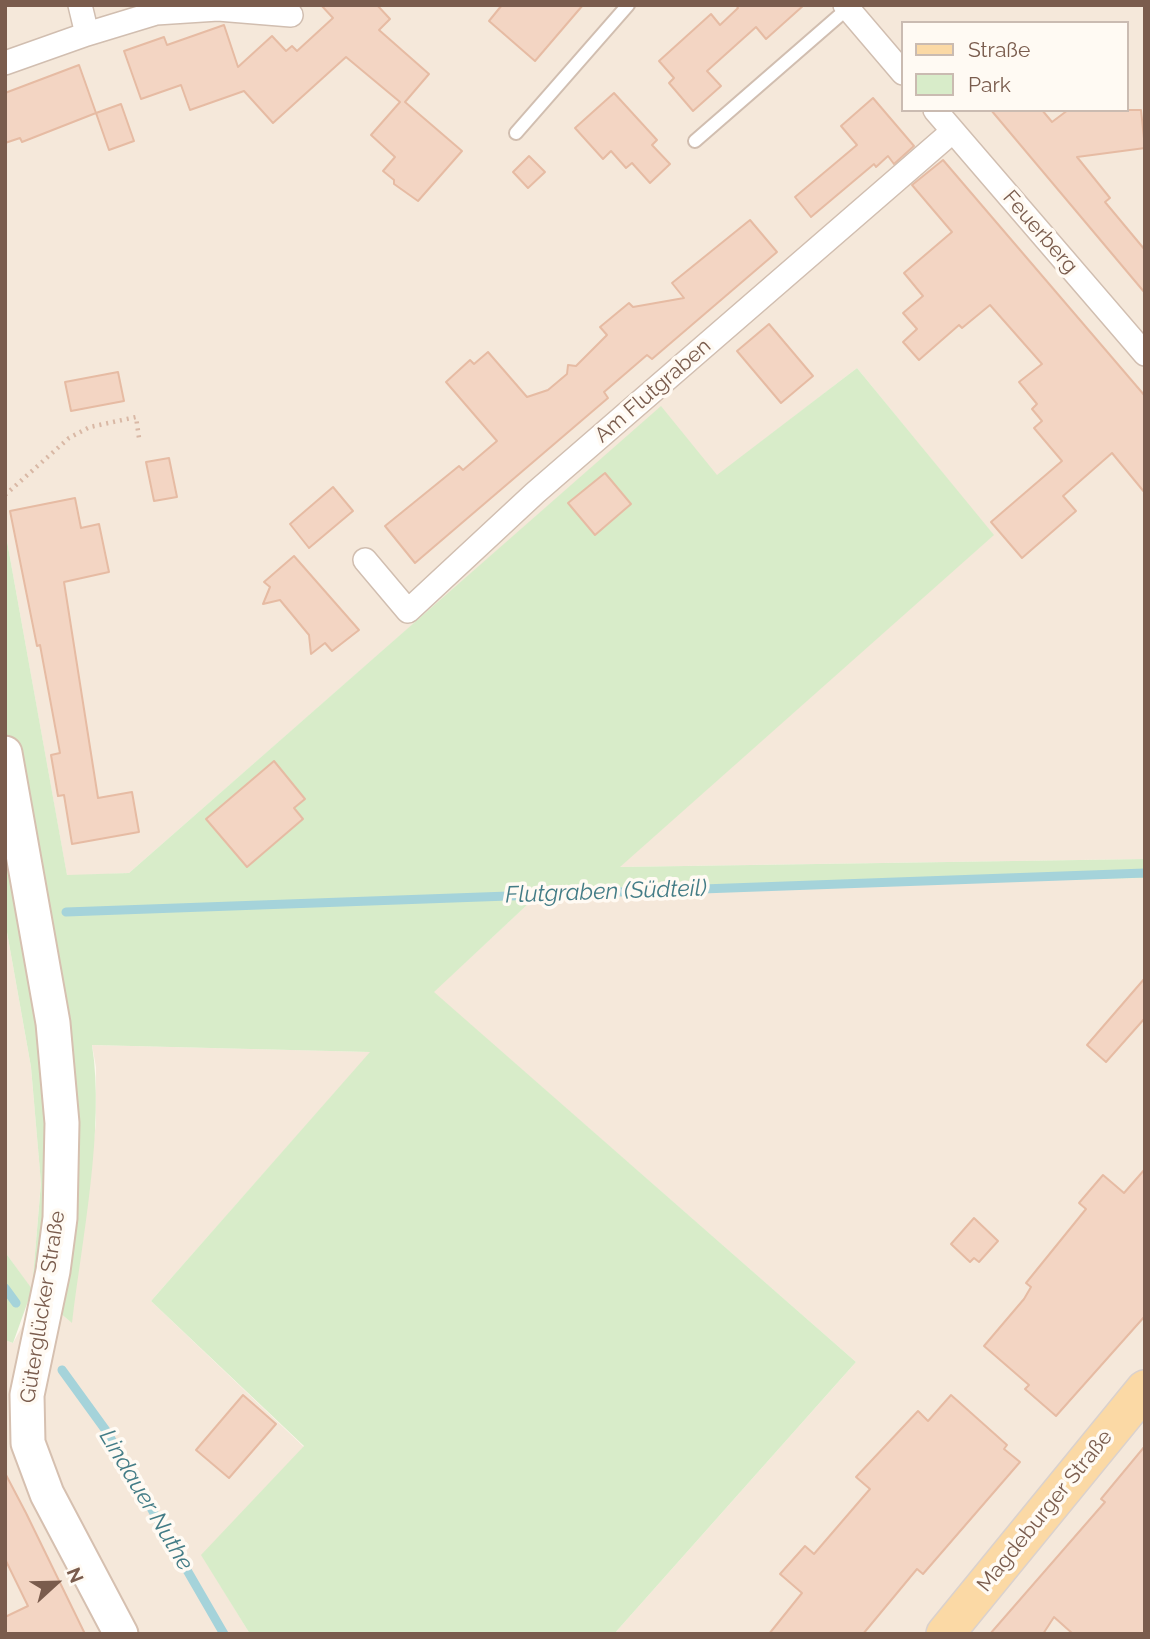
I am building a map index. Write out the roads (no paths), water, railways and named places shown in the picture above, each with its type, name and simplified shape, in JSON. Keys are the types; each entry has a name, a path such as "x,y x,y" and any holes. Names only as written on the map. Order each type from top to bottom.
{"main road":[{"name":"Magdeburger Straße","path":"945,1634 1145,1389"}],"street":[{"path":"80,5 87,34"},
{"path":"846,6 902,72"},
{"path":"5,64 87,34 156,13 218,9 291,15"},
{"name":"Feuerberg","path":"937,112 1145,354"},
{"name":"Am Flutgraben","path":"365,559 408,611 535,493 953,131"},
{"name":"Güterglücker Straße","path":"5,753 59,1068 61,1169 53,1271 27,1395 26,1423 33,1464 121,1634"}],"lane":[{"path":"516,133 628,5"},
{"path":"695,141 846,6"}],"waterway":[{"name":"Flutgraben (Südteil)","path":"66,912 1145,873"},
{"path":"5,1288 16,1303"},
{"name":"Lindauer Nuthe","path":"62,1370 107,1432 224,1634"}]}
